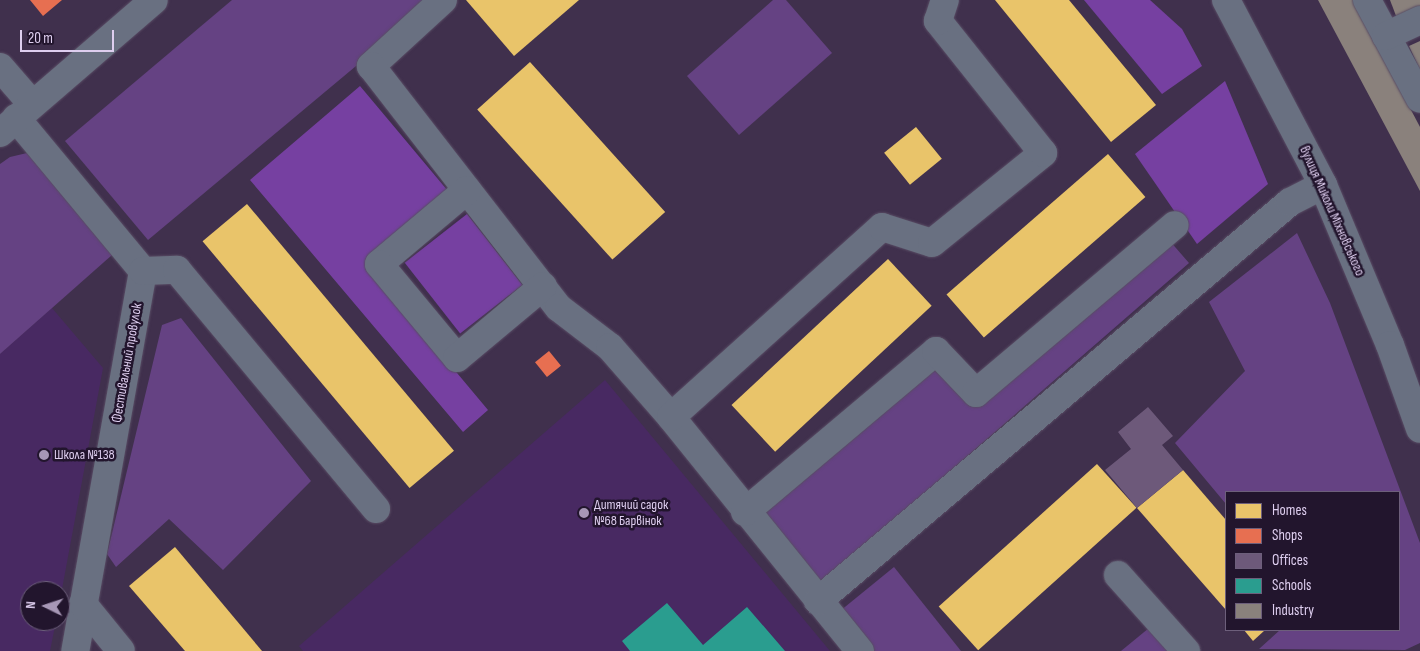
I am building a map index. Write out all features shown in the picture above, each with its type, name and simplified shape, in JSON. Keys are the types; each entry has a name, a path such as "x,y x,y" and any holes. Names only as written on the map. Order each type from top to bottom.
{"street":[{"path":"16,118 154,0"},
{"path":"443,0 372,66 559,308 610,347 671,417 745,512 860,651"},
{"path":"671,417 882,227 932,243 1043,152 938,20 945,0"},
{"name":"вулиця Миколи Міхновського","path":"1226,0 1323,184 1390,345 1420,429"},
{"path":"1367,0 1420,99"},
{"path":"1386,36 1420,20"},
{"path":"0,67 16,118 144,271 177,270 376,509"},
{"path":"818,601 1290,202 1323,184"},
{"path":"467,190 379,264 457,358 543,286"},
{"path":"745,512 936,352 976,393 1175,225"},
{"name":"Фестивальний провулок","path":"75,651 144,271"},
{"path":"1118,575 1186,651"},
{"path":"83,604 121,651"}],"shaded area":[{"path":"232,0 435,0 148,240 65,141"},
{"path":"773,0 786,0 832,53 739,135 687,76"},
{"path":"1084,0 1150,0 1182,29 1202,66 1162,94"},
{"path":"1225,81 1268,184 1197,244 1135,154"},
{"path":"360,86 448,191 365,263 488,410 463,432 250,180"},
{"path":"27,153 112,255 0,354 0,164 10,157"},
{"path":"467,214 522,285 460,334 405,263"},
{"path":"1297,233 1330,303 1420,543 1420,643 1405,650 1259,649 1279,631 1400,631 1400,491 1225,491 1225,503 1175,443 1245,371 1209,302"},
{"path":"1169,240 1189,263 818,586 758,513 936,360 975,406"},
{"name":"Школа №138","path":"52,308 103,368 64,581 20,581 20,631 54,631 50,651 0,651 0,354"},
{"path":"181,318 311,481 223,570 169,519 116,567 107,554 162,325"},
{"name":"Дитячий садок №68 Барвінок","path":"605,380 830,651 303,651 299,646"},
{"path":"894,567 961,651 873,651 840,611"},
{"path":"1149,628 1168,651 1121,651"}],"building: Homes":[{"path":"466,0 579,0 514,56"},
{"path":"995,0 1069,0 1156,105 1111,142"},
{"path":"530,62 665,212 612,260 477,110"},
{"path":"916,127 942,159 910,185 884,153"},
{"path":"1108,154 1145,197 984,337 946,294"},
{"path":"247,204 454,451 410,488 203,241"},
{"path":"888,259 932,306 775,452 731,405"},
{"path":"1097,464 1136,508 978,650 939,607"},
{"path":"1183,470 1225,519 1225,609 1137,508"},
{"path":"175,547 262,651 185,651 129,586"},
{"path":"1245,631 1264,631 1253,641"}],"building: Shops":[{"path":"30,0 62,0 43,16"},
{"path":"549,351 561,366 547,377 535,362"}],"building: Offices":[{"path":"1148,407 1173,436 1162,445 1183,470 1137,508 1105,470 1131,449 1118,432"}],"building: Schools":[{"path":"667,603 703,645 747,607 785,651 630,651 622,641"}],"building: Industry":[{"path":"1318,0 1353,0 1420,127 1420,191"},
{"path":"1390,0 1420,0 1420,11 1398,21"},
{"path":"1420,41 1420,70 1409,46"}],"place":[{"name":"Школа №138","path":"44,455"},
{"name":"Дитячий садок №68 Барвінок","path":"584,513"}]}
